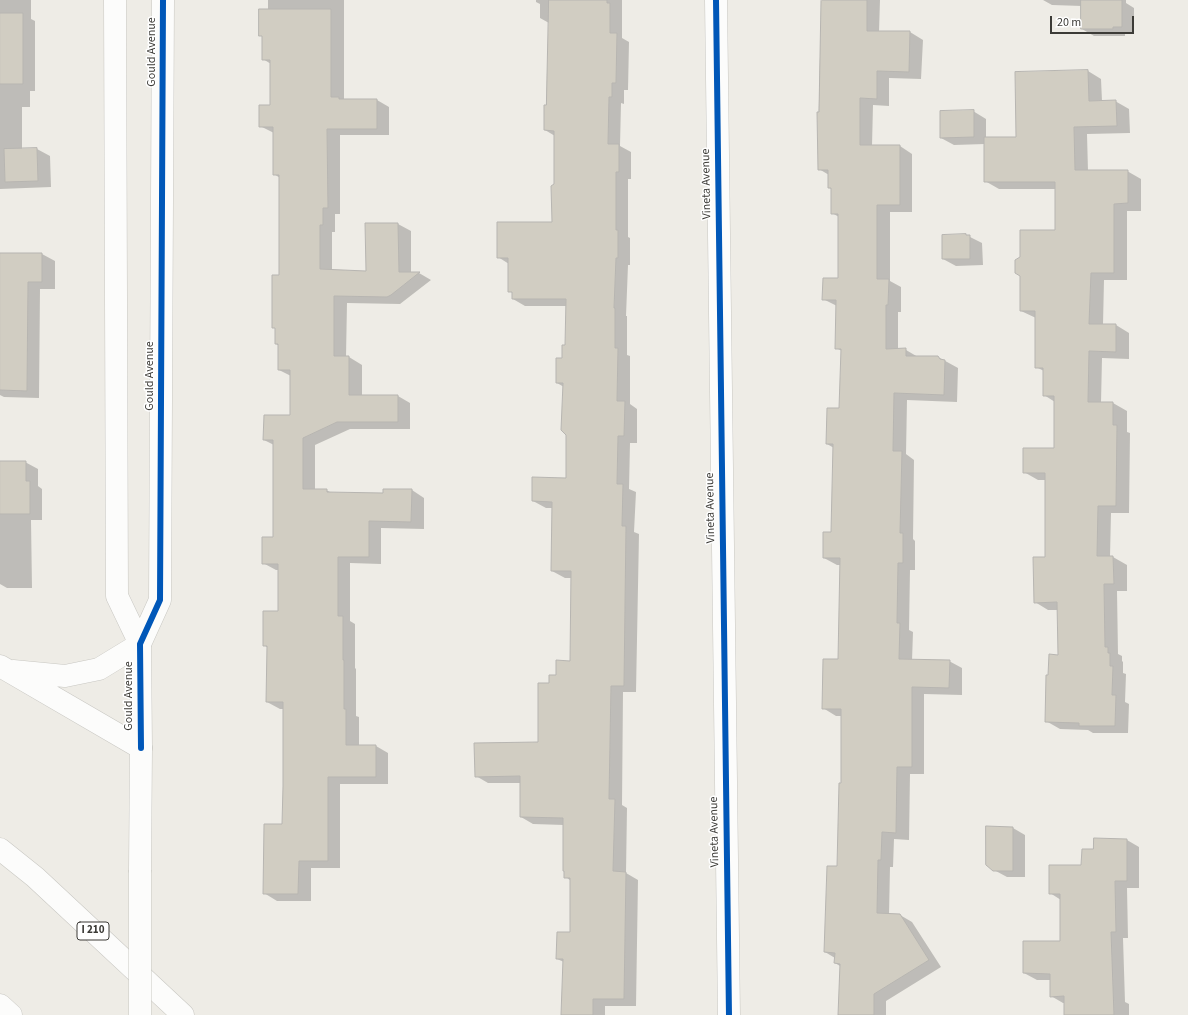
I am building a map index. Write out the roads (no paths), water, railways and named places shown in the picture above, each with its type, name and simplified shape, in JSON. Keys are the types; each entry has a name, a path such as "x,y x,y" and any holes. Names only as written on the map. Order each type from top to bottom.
{"main road":[{"name":"Gould Avenue","path":"115,0 117,596 140,644"},
{"name":"Gould Avenue","path":"140,1015 140,644 160,600 163,0"},
{"name":"Vineta Avenue","path":"716,0 729,1015"},
{"path":"3,668 65,676 99,669 140,644"},
{"path":"3,668 141,748"},
{"name":"I 210","path":"0,849 35,877 183,1015"},
{"path":"0,1005 11,1015"}]}
